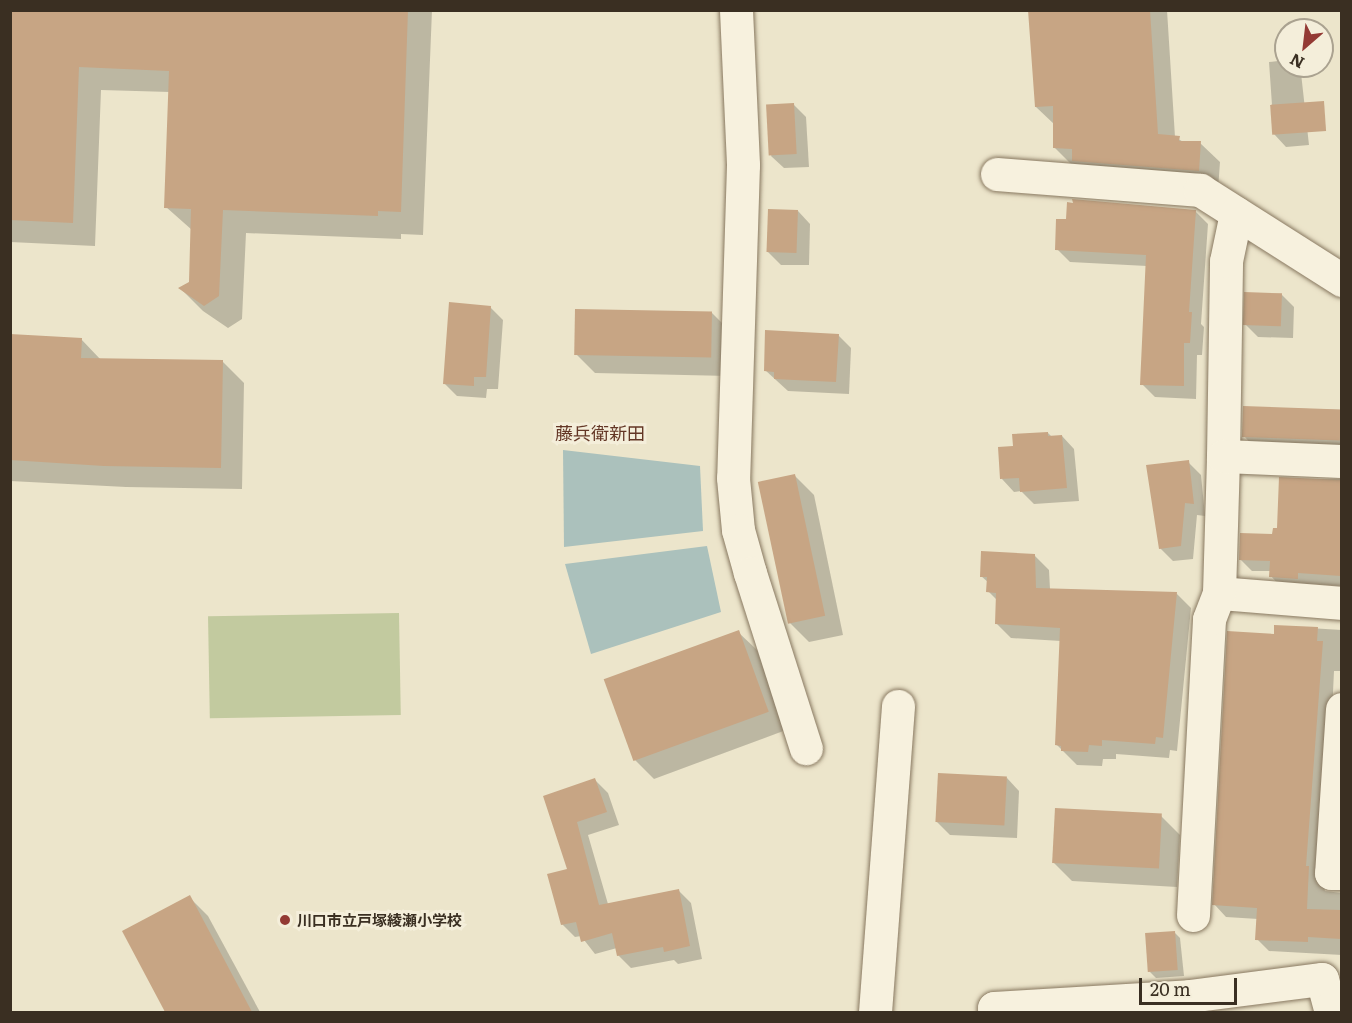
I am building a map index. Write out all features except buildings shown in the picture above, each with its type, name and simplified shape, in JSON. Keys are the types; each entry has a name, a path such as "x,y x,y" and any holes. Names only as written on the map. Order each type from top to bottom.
{"street":[{"path":"736,10 744,165 733,478 738,530 806,748"},
{"path":"998,174 1200,190 1341,280"},
{"path":"1193,915 1209,619 1219,593 1226,261 1236,213"},
{"path":"1223,456 1341,461"},
{"path":"1219,593 1341,603"},
{"path":"875,1012 898,706"},
{"path":"1341,709 1331,873 1341,873"},
{"path":"995,1012 994,1008 1189,1004 1322,979 1330,1008 1341,1009"}],"green space":[{"path":"399,613 401,715 210,718 208,616"}],"water":[{"path":"563,450 700,466 703,531 564,547"},
{"path":"707,546 721,612 591,654 565,564"}],"place":[{"name":"川口市立戸塚綾瀬小学校","path":"285,920"}],"district":[{"name":"藤兵衛新田","path":"600,433"}]}
